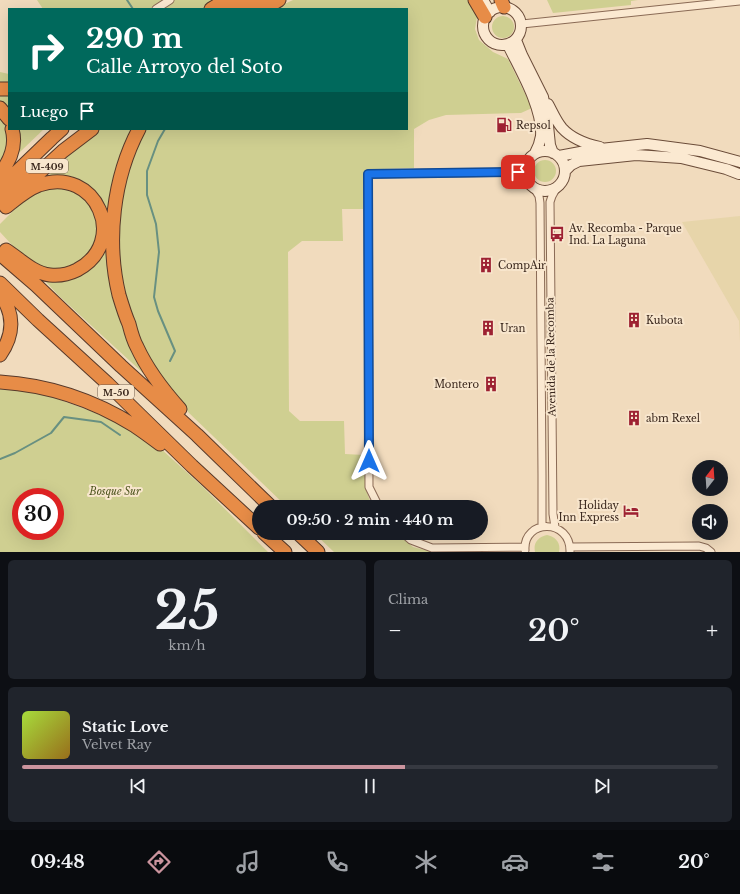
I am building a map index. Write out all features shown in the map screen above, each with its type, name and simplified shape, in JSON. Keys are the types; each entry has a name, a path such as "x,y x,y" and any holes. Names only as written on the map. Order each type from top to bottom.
{"highway":[{"path":"213,8 226,0"},
{"path":"232,8 245,0"},
{"path":"250,8 263,0"},
{"path":"266,8 279,0"},
{"path":"475,0 495,7"},
{"path":"0,108 8,118"},
{"path":"0,174 12,155 14,144 12,130"},
{"name":"M-409","path":"0,178 51,130"},
{"name":"M-409","path":"0,188 61,130"},
{"name":"M-409","path":"2,206 37,164 77,130"},
{"name":"M-409","path":"2,206 63,151 91,130"},
{"path":"138,130 125,161 114,207 113,255 118,288 124,312 139,352 163,390 196,427 197,435"},
{"path":"2,206 37,186 49,182 67,182 81,189 91,197 99,208 103,225 103,237 100,246 93,257 84,266 68,274 57,276 41,273 2,250"},
{"name":"M-50","path":"2,250 36,285 197,435 264,500"},
{"name":"M-50","path":"0,283 252,522"},
{"path":"0,288 38,320"},
{"path":"0,294 7,305 11,325 11,332 7,344 0,355"},
{"path":"0,382 57,391 105,410 135,426 192,466"},
{"path":"272,540 285,552"},
{"path":"305,540 318,552"}],"street":[{"path":"158,8 170,0"},
{"path":"484,0 495,7 511,9 516,12 520,18 522,24 521,33 512,43 502,46 495,45 485,36 483,24 495,7"},
{"path":"522,24 740,1"},
{"path":"512,43 522,55 543,97 562,128 570,136 580,141 608,148"},
{"path":"512,43 536,104 539,118 541,135 539,145 535,153"},
{"path":"543,97 547,116 550,145 556,154 564,165 565,171 564,177 557,187 552,190 540,191 529,184 524,172 525,166 530,157 541,151 556,154 648,144 700,151 740,162"},
{"path":"565,171 571,165 579,161 636,155 681,158 740,173"},
{"path":"376,500 369,487 368,174 524,172"},
{"name":"Avenida de la Recomba","path":"555,527 553,514 550,202 557,187"},
{"name":"Avenida de la Recomba","path":"534,188 539,196 540,203 542,527"},
{"path":"411,540 432,548 525,550 526,541 529,535 535,530 547,526 555,527 565,534 570,550 699,546 712,552"}],"shaded area":[{"path":"740,216 740,342 739,321 682,222"}],"green space":[{"path":"37,0 219,0 207,8 42,8"},
{"path":"293,0 468,0 477,17 475,29 479,40 493,52 508,59 532,108 521,113 446,115 429,120 414,129 414,168 383,169 368,174 363,184 363,209 342,209 343,241 302,241 288,252 289,411 300,421 344,421 345,454 364,455 366,489 370,500 280,500 189,413 145,353 125,302 118,252 119,204 129,164 145,130 408,130 408,8 276,8"},
{"path":"547,0 638,0 631,1 631,5 553,13"},
{"path":"503,16 511,19 514,27 511,35 503,38 495,35 492,27 495,19"},
{"path":"0,72 8,74 8,130 43,130 0,171"},
{"path":"99,130 132,130 115,170 109,270 143,373 58,295 0,232 0,224 77,147"},
{"path":"545,160 553,163 556,171 553,179 545,182 537,179 534,171 537,163"},
{"name":"Bosque Sur","path":"0,389 38,392 118,422 159,447 203,487 252,536 252,540 256,540 268,552 0,552"},
{"path":"547,535 553,537 557,541 559,552 535,552 537,541 541,537"},
{"path":"321,540 405,540 413,547 433,552 334,552"}],"waterway":[{"path":"127,0 132,8"},
{"path":"164,130 158,141 147,171 147,195 156,224 159,252 154,297 158,311 175,351 170,361"},
{"path":"0,459 15,453 51,433 64,417 101,422 120,435"}],"place":[{"name":"Repsol","path":"504,125"},
{"name":"Av. Recomba - Parque Ind. La Laguna","path":"557,234"},
{"name":"CompAir","path":"486,265"},
{"name":"Kubota","path":"634,320"},
{"name":"Uran","path":"488,328"},
{"name":"Montero","path":"491,384"},
{"name":"abm Rexel","path":"634,418"},
{"name":"Holiday Inn Express","path":"631,511"}],"route":[{"path":"369,461 368,174 518,172"}]}
